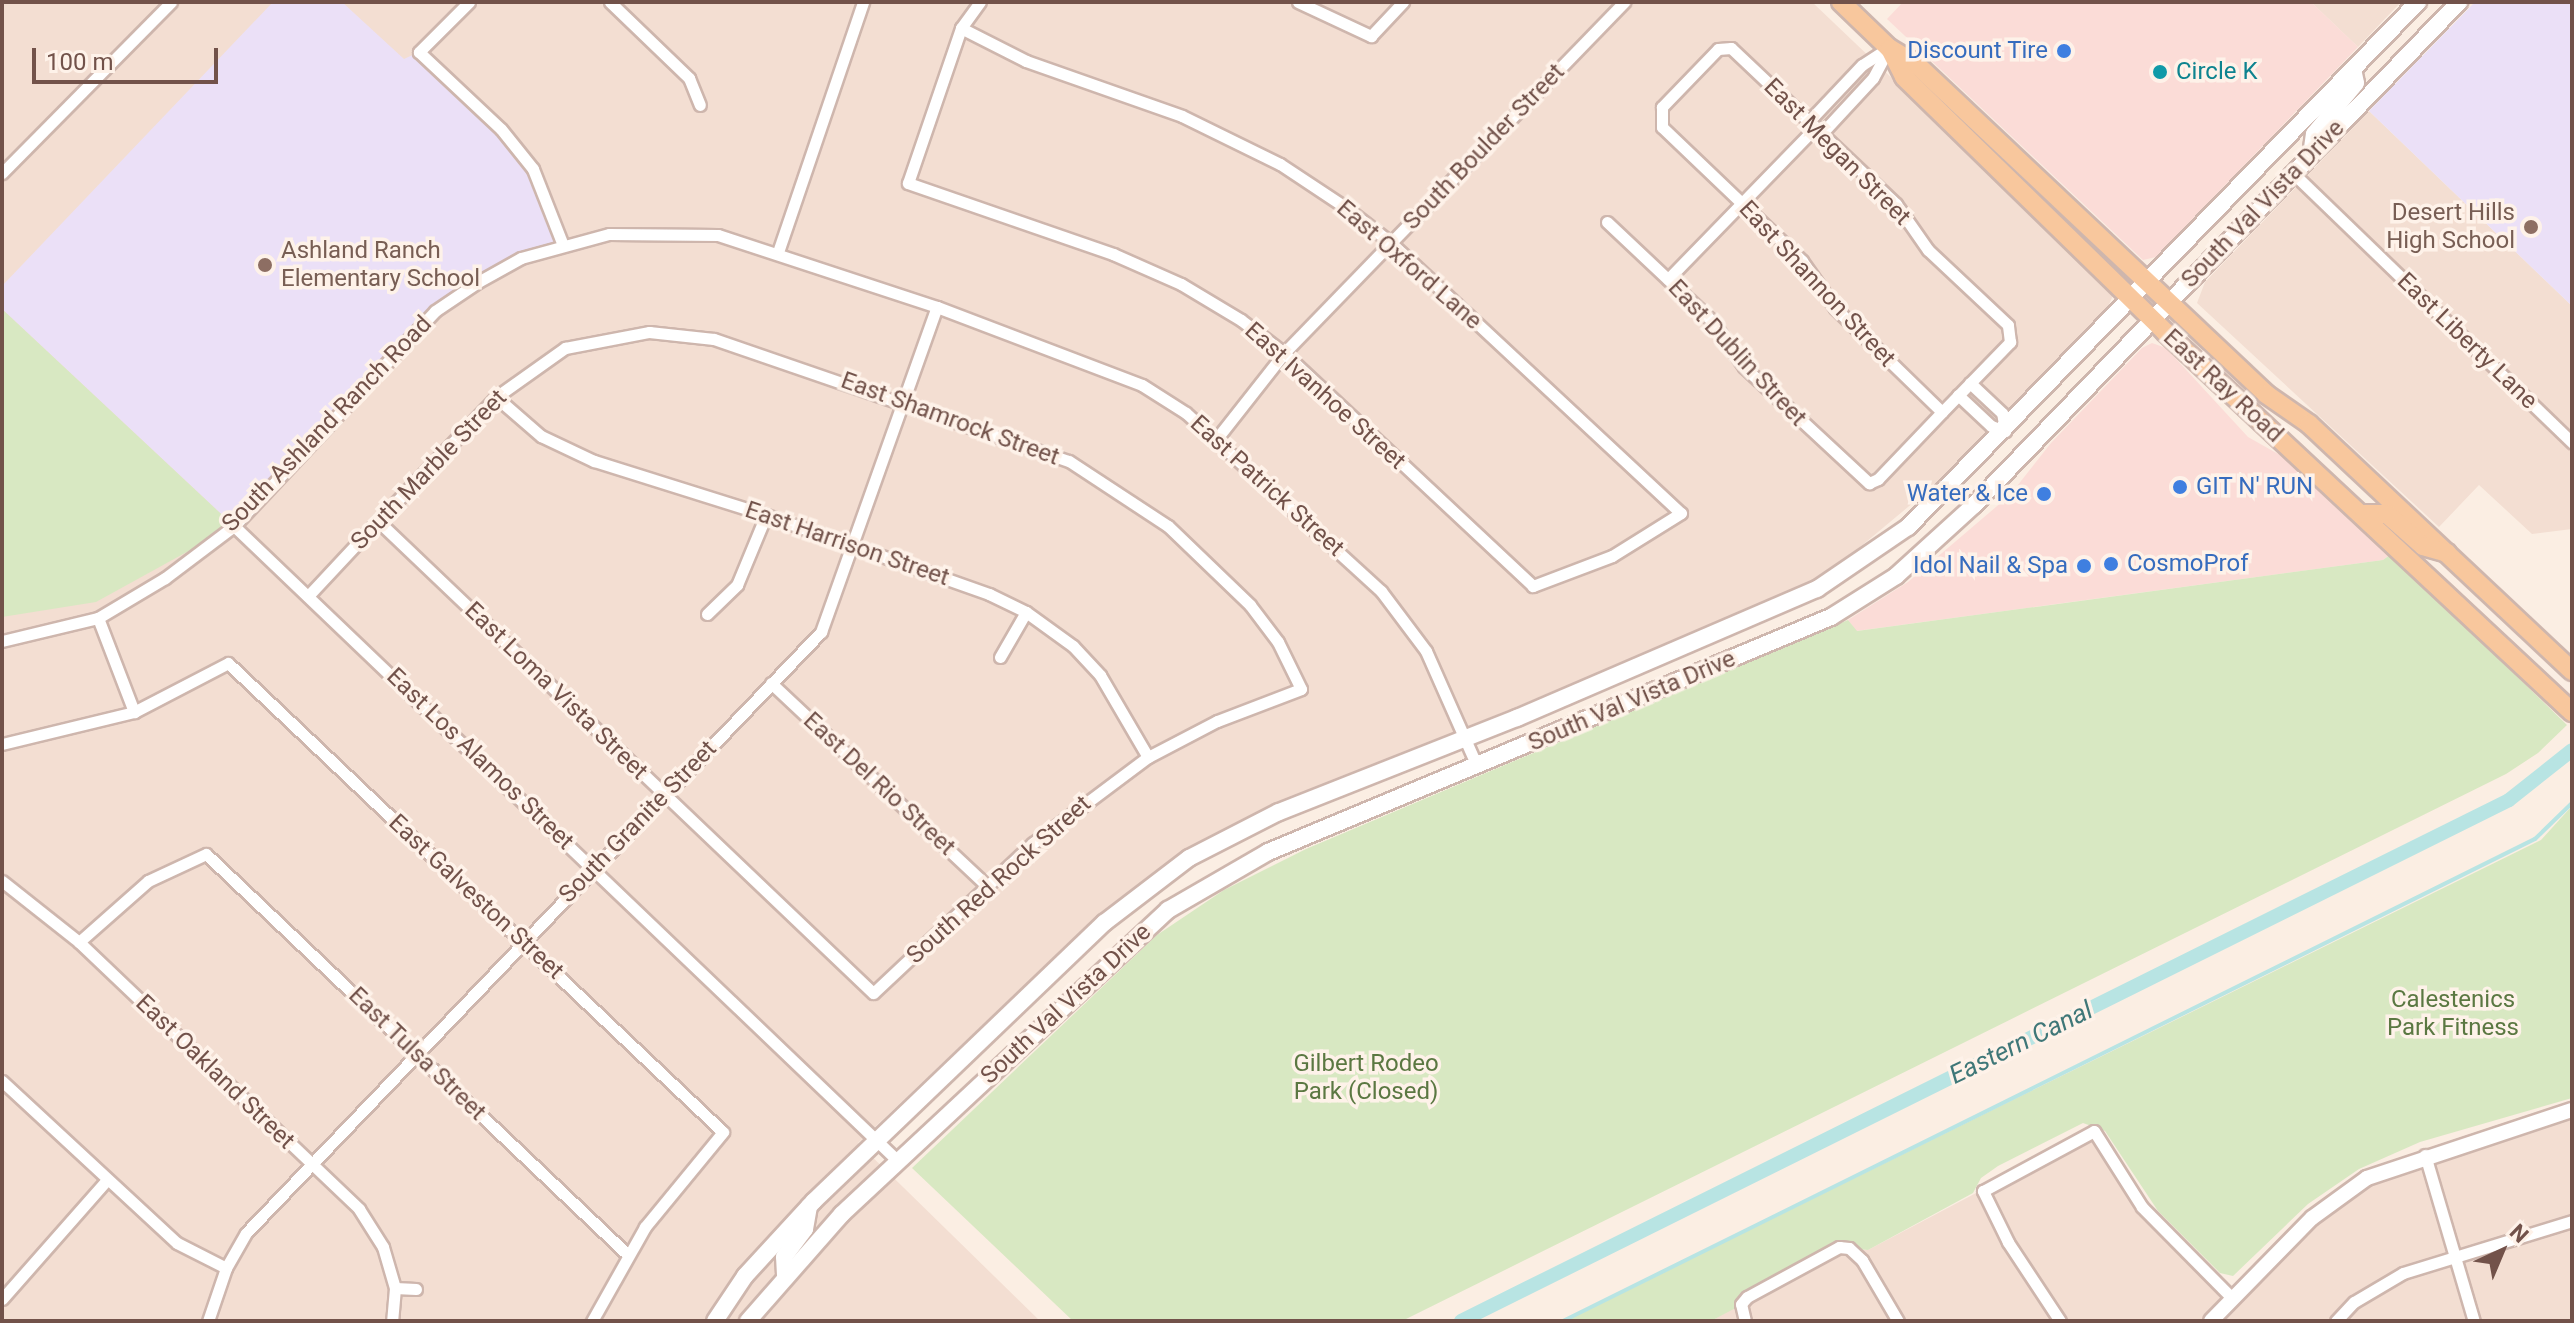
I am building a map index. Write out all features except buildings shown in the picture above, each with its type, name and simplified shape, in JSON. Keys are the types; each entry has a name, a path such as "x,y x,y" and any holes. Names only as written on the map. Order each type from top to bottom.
{"main road":[{"name":"East Ray Road","path":"1841,2 1889,48 1916,64 2149,284 2449,553 2572,671"},
{"name":"South Val Vista Drive","path":"716,1320 745,1276 809,1206 1104,923 1168,873 1279,812 1465,739 1817,589 1876,551 1941,496 2418,2"},
{"name":"South Val Vista Drive","path":"748,1321 785,1275 898,1161 1168,910 1268,852 1831,617 1896,576 2026,451 2452,4"},
{"name":"East Ray Road","path":"1889,48 1904,77 2153,319 2572,712"},
{"path":"2311,155 2314,134 2356,83 2353,69"},
{"path":"2005,431 2026,451"},
{"path":"2364,514 2387,514 2423,546 2449,553"},
{"path":"1749,619 1763,646"},
{"path":"785,1275 784,1257 805,1229 809,1206"}],"street":[{"path":"2,173 171,2"},
{"path":"469,2 419,52 501,129 533,169 563,245"},
{"path":"610,2 689,78 700,105"},
{"path":"778,252 863,2"},
{"path":"961,28 980,2"},
{"path":"1298,2 1371,36 1403,2"},
{"name":"South Boulder Street","path":"1218,437 1284,353 1624,2"},
{"name":"East Ivanhoe Street","path":"961,28 908,183 1113,254 1181,284 1284,353 1533,586"},
{"name":"East Oxford Lane","path":"961,28 1026,61 1182,116 1280,164 1391,243 1681,513 1612,556 1533,586"},
{"name":"East Megan Street","path":"1660,120 1662,107 1725,48 1736,51 1896,204 1928,250 2011,332 2010,342 1970,383"},
{"path":"1815,127 1862,65 1889,48"},
{"path":"1668,279 1815,127 1873,78 1889,48"},
{"name":"East Shannon Street","path":"1660,120 1802,261 1835,308 1942,412"},
{"name":"East Liberty Lane","path":"2293,173 2572,442"},
{"name":"East Dublin Street","path":"1607,222 1712,321 1744,367 1869,483 1942,412"},
{"name":"South Ashland Ranch Road","path":"2,641 98,618 165,578 234,526 435,311 521,258 609,234 662,231 718,235 778,252"},
{"name":"East Patrick Street","path":"778,252 937,307 1142,385 1218,437 1381,591 1426,651 1477,766"},
{"name":"South Granite Street","path":"208,1321 226,1268 246,1233 821,632 937,307"},
{"name":"East Shamrock Street","path":"649,332 714,339 903,400 1044,450 1134,500 1250,605 1278,642 1301,689"},
{"name":"South Marble Street","path":"308,596 496,397 565,348 649,332"},
{"path":"1942,412 1958,395 1970,383 2002,413 2005,431 1991,426 1958,395"},
{"name":"East Harrison Street","path":"496,397 541,436 594,461 766,515 989,594 1026,612 1073,646 1100,675 1148,757"},
{"path":"707,614 737,585 766,515"},
{"name":"East Loma Vista Street","path":"378,521 873,993"},
{"name":"East Los Alamos Street","path":"234,526 898,1161"},
{"path":"1000,657 1026,612"},
{"path":"2,744 134,712 98,618"},
{"name":"East Galveston Street","path":"134,712 228,663 723,1132 628,1255"},
{"name":"East Del Rio Street","path":"771,683 987,886"},
{"name":"South Red Rock Street","path":"873,993 1067,814 1148,757 1217,721 1301,689"},
{"name":"East Tulsa Street","path":"79,942 148,881 206,854 628,1255"},
{"name":"East Oakland Street","path":"2,881 79,942 359,1209 383,1247 395,1288"},
{"path":"2,1081 105,1182 177,1243 226,1268"},
{"path":"2211,1321 2343,1193 2367,1178 2425,1155 2572,1110"},
{"path":"2060,1321 2000,1229 1983,1191 2094,1131 2142,1207 2233,1299"},
{"path":"2425,1155 2474,1321"},
{"path":"2,1299 105,1182"},
{"path":"2336,1321 2374,1288 2403,1273 2457,1259 2572,1221"},
{"path":"1745,1321 1741,1304 1839,1247 1849,1248 1898,1321"},
{"path":"592,1321 628,1255"},
{"path":"392,1321 395,1288 416,1289"}],"shaded area":[{"path":"2,2 1812,2 2105,281 2113,295 2108,307 1950,472 1836,567 1786,596 1294,798 1200,844 1157,871 1071,941 858,1143 1040,1321 2,1321"},
{"name":"Ashland Ranch Elementary School","path":"273,2 342,2 404,59 419,52 533,169 563,245 521,258 435,311 234,526 2,309 2,286"},
{"path":"1903,2 2311,2 2358,47 2156,257 2143,260 1887,19"},
{"path":"2311,2 2401,2 2358,47"},
{"name":"Desert Hills High School","path":"2475,2 2572,2 2572,306 2369,111"},
{"path":"2369,111 2572,306 2572,529 2532,534 2479,485 2439,527 2197,303 2205,282"},
{"path":"2152,343 2166,348 2248,437 2287,459 2391,554 2383,560 1856,631 1848,620 1908,582 2010,495 2051,443 2142,348"},
{"path":"2572,1111 2572,1321 1711,1321 1839,1247 1868,1250 2094,1131 2142,1207 2233,1299 2343,1193"}],"green space":[{"path":"2,309 234,526 96,602 2,617"},
{"name":"Gilbert Rodeo Park (Closed)","path":"2391,554 2567,725 2538,753 2506,774 1402,1321 1073,1321 912,1168 1157,935 1224,890 1306,849 1848,620 1857,631 2383,560"},
{"name":"Calestenics Park Fitness","path":"2572,806 2572,1098 2420,1142 2359,1169 2308,1204 2233,1276 2220,1273 2158,1211 2105,1131 2083,1123 1998,1166 1981,1178 1973,1193 1868,1250 1849,1248 1711,1321 1564,1321 2541,840"}],"waterway":[{"name":"Eastern Canal","path":"1461,1321 2509,800 2572,750"},
{"path":"1563,1321 2535,839 2572,803"}],"place":[{"name":"Discount Tire","path":"2064,51"},
{"name":"Circle K","path":"2160,72"},
{"name":"Desert Hills High School","path":"2531,227"},
{"name":"Ashland Ranch Elementary School","path":"265,265"},
{"name":"GIT N' RUN","path":"2180,487"},
{"name":"Water & Ice","path":"2044,494"},
{"name":"CosmoProf","path":"2111,564"},
{"name":"Idol Nail & Spa","path":"2084,566"}]}
